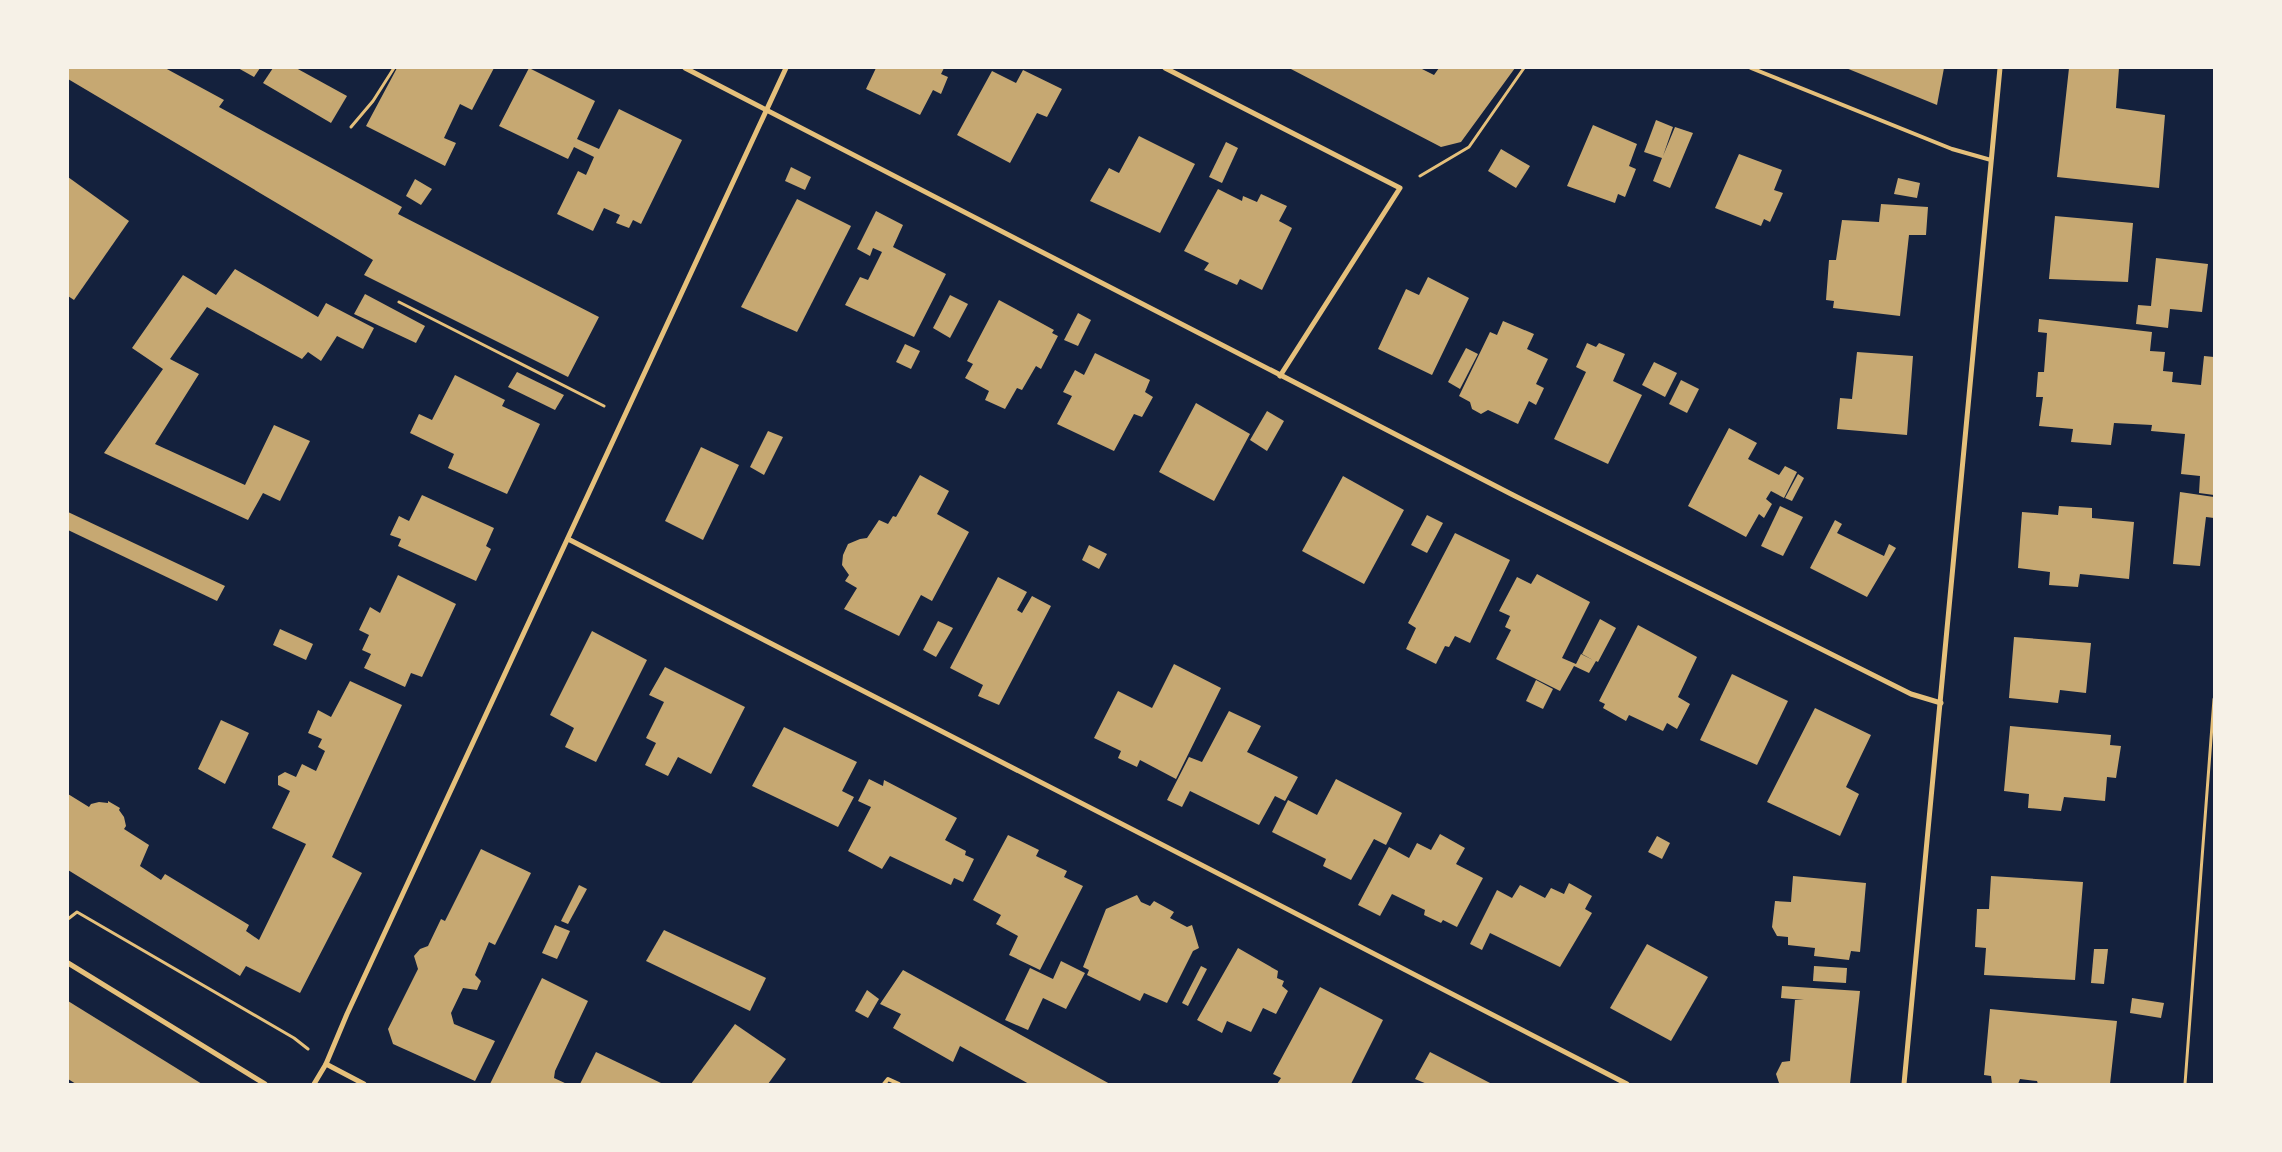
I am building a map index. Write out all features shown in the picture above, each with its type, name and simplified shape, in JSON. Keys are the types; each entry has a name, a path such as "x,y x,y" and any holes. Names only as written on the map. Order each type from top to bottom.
{"street":[{"path":"685,68 1513,495 1911,694 1941,703"},
{"path":"314,1084 326,1064 347,1014 786,68"},
{"path":"1165,68 1400,188 1280,376"},
{"path":"1904,1084 2000,68"},
{"path":"568,539 1627,1084"},
{"path":"68,963 264,1084"},
{"path":"326,1064 364,1084"}],"lane":[{"path":"1751,68 1952,149 1991,160"},
{"path":"884,1084 888,1079 899,1084"}],"path":[{"path":"351,127 373,100 394,68"},
{"path":"1400,188 1469,147 1524,68"},
{"path":"399,302 624,416"},
{"path":"2184,1084 2214,700"},
{"path":"68,919 77,912 294,1038 326,1064"}],"building":[{"path":"68,68 165,68 224,100 219,107 402,207 398,214 599,317 568,377 364,275 373,260 68,79"},
{"path":"238,68 260,68 254,77"},
{"path":"273,68 296,68 347,96 331,123 263,83"},
{"path":"397,68 494,68 472,110 460,104 444,138 456,143 445,166 366,126"},
{"path":"529,68 595,101 577,139 599,149 619,109 682,140 641,224 633,220 629,228 616,223 620,215 604,208 593,231 557,214 578,171 586,175 594,157 574,147 568,159 499,126"},
{"path":"876,68 944,68 941,74 948,77 941,94 933,90 920,115 866,89"},
{"path":"1289,68 1420,68 1434,75 1439,68 1515,68 1461,142 1441,147"},
{"path":"1846,68 1944,68 1937,105"},
{"path":"2069,68 2119,68 2116,108 2165,115 2159,188 2057,177"},
{"path":"1023,70 1062,89 1047,117 1037,113 1010,163 957,135 992,71 1016,83"},
{"path":"1656,120 1673,127 1663,156 1675,127 1693,133 1670,188 1653,181 1662,158 1644,152"},
{"path":"1593,125 1637,144 1629,166 1636,169 1625,197 1618,194 1615,203 1567,186"},
{"path":"1139,136 1195,164 1160,233 1090,201 1109,168 1119,173"},
{"path":"1226,142 1238,148 1222,183 1209,177"},
{"path":"1501,149 1530,166 1516,188 1488,171"},
{"path":"1739,154 1782,170 1774,190 1783,193 1770,222 1764,219 1761,226 1715,208"},
{"path":"791,167 811,177 805,190 785,181"},
{"path":"68,177 129,221 74,300 68,296"},
{"path":"1898,178 1920,183 1917,198 1894,194"},
{"path":"415,179 432,189 421,205 406,196"},
{"path":"1218,189 1242,201 1243,196 1257,202 1261,194 1287,206 1279,221 1292,228 1262,290 1240,279 1237,285 1204,270 1209,263 1184,251"},
{"path":"797,199 851,226 797,332 741,307"},
{"path":"1881,204 1928,207 1926,235 1909,235 1900,316 1833,308 1834,301 1826,300 1829,260 1836,260 1842,220 1879,222"},
{"path":"876,211 903,225 893,247 946,274 914,337 845,305 860,277 868,280 882,252 873,248 870,256 857,249"},
{"path":"2055,216 2133,223 2128,282 2049,279"},
{"path":"2156,258 2208,264 2202,312 2170,309 2168,328 2136,324 2138,305 2151,306"},
{"path":"235,269 318,317 326,303 374,328 363,349 337,336 321,361 308,352 302,359 207,307 170,359 199,374 155,444 245,485 274,425 310,441 280,501 263,493 248,520 104,453 163,369 132,348 183,275 216,295"},
{"path":"1428,277 1469,298 1432,375 1378,349 1406,289 1419,295"},
{"path":"365,294 425,326 416,343 354,314"},
{"path":"950,295 968,304 950,338 933,328"},
{"path":"999,300 1054,330 1052,333 1058,336 1041,369 1036,366 1022,390 1017,388 1005,409 985,400 989,391 965,378 973,364 967,361"},
{"path":"1078,313 1091,320 1078,346 1064,340"},
{"path":"2039,319 2152,332 2150,351 2165,352 2163,371 2173,372 2172,382 2201,385 2204,356 2214,357 2214,495 2199,493 2200,476 2181,474 2185,434 2151,431 2152,425 2114,423 2111,445 2071,442 2073,429 2039,426 2043,397 2036,397 2038,372 2044,372 2047,333 2038,332"},
{"path":"1503,321 1534,334 1527,349 1548,359 1536,384 1544,388 1536,405 1529,401 1518,424 1488,410 1481,414 1472,409 1470,402 1459,396 1490,332 1497,335"},
{"path":"1587,343 1596,347 1599,343 1625,354 1613,381 1642,395 1608,464 1554,439 1586,372 1576,367"},
{"path":"905,344 920,351 911,369 896,362"},
{"path":"1466,348 1478,354 1460,389 1448,382"},
{"path":"1857,352 1913,356 1907,435 1837,429 1840,398 1852,399"},
{"path":"1095,353 1150,380 1145,392 1153,397 1142,417 1134,414 1114,451 1057,424 1072,396 1063,392 1075,370 1084,375"},
{"path":"1654,362 1677,373 1665,397 1642,385"},
{"path":"517,372 564,395 555,410 508,387"},
{"path":"455,375 505,400 502,406 540,424 507,494 448,468 454,454 410,433 419,414 432,420"},
{"path":"1681,380 1699,389 1687,413 1669,404"},
{"path":"1196,403 1250,434 1214,501 1159,472"},
{"path":"1267,411 1284,421 1267,451 1250,440"},
{"path":"1729,428 1757,443 1748,459 1779,475 1785,466 1797,472 1784,498 1771,491 1766,499 1772,504 1764,518 1759,514 1746,537 1688,506"},
{"path":"768,431 783,437 764,475 750,467"},
{"path":"701,447 739,465 703,540 665,521"},
{"path":"1798,474 1804,478 1792,501 1785,498"},
{"path":"920,475 949,491 937,514 969,532 932,601 921,595 899,636 844,609 857,588 845,581 849,575 842,565 843,555 848,544 867,538 879,520 888,524 893,516 896,517"},
{"path":"1343,476 1404,510 1364,584 1302,551"},
{"path":"2180,492 2214,497 2214,518 2206,517 2200,566 2173,564"},
{"path":"422,495 494,528 486,546 491,549 476,581 398,546 401,539 390,535 399,516 409,521"},
{"path":"1780,506 1803,517 1783,556 1761,546"},
{"path":"2059,506 2092,508 2092,518 2134,522 2129,579 2080,574 2078,587 2049,585 2050,572 2018,568 2022,512 2058,515"},
{"path":"68,512 225,586 217,601 68,530"},
{"path":"1427,515 1443,523 1427,553 1411,545"},
{"path":"1835,520 1842,524 1837,533 1884,556 1889,544 1896,548 1867,597 1810,568"},
{"path":"1455,533 1510,560 1470,643 1455,636 1449,647 1445,646 1436,664 1406,649 1416,628 1408,623"},
{"path":"1089,545 1107,554 1099,569 1082,560"},
{"path":"1537,574 1590,602 1562,658 1576,664 1581,654 1593,660 1582,654 1600,619 1616,628 1598,662 1596,661 1589,673 1574,666 1560,691 1496,659 1511,630 1505,627 1510,616 1499,611 1517,577 1531,584"},
{"path":"398,575 456,604 422,677 411,673 405,687 364,668 371,654 362,650 369,635 359,630 370,607 380,613"},
{"path":"998,577 1027,592 1017,610 1022,613 1032,596 1051,606 999,705 978,696 983,685 950,668"},
{"path":"938,621 953,628 936,657 923,650"},
{"path":"1638,625 1697,657 1678,697 1690,704 1677,729 1667,723 1663,731 1629,715 1626,721 1603,708 1605,704 1599,701"},
{"path":"280,629 313,644 306,660 273,645"},
{"path":"592,631 647,660 596,762 565,747 574,728 550,715"},
{"path":"2014,637 2091,643 2086,693 2060,690 2058,703 2009,698"},
{"path":"1174,664 1221,688 1176,779 1140,760 1137,767 1118,758 1121,751 1094,738 1118,691 1152,708"},
{"path":"665,667 745,707 711,774 678,757 668,776 645,765 656,743 646,738 664,702 649,695"},
{"path":"1732,674 1788,701 1757,765 1700,740"},
{"path":"1536,680 1553,689 1543,709 1526,701"},
{"path":"350,681 402,705 332,857 362,873 300,993 246,966 240,976 68,870 68,794 89,807 91,804 99,802 108,803 108,801 120,808 119,810 124,817 126,826 124,829 149,845 140,866 161,880 165,874 249,925 246,931 259,940 306,844 272,828 290,791 278,785 278,776 285,772 296,777 302,764 316,771 325,751 318,747 322,739 308,733 318,710 331,717"},
{"path":"1815,708 1871,735 1846,787 1859,794 1840,836 1767,802"},
{"path":"1229,711 1261,726 1247,752 1298,777 1285,801 1275,796 1259,825 1190,791 1182,807 1167,800 1189,757 1202,762"},
{"path":"221,720 249,733 225,784 198,769"},
{"path":"2010,726 2111,735 2110,745 2121,746 2116,778 2107,777 2105,801 2064,797 2061,811 2028,808 2029,794 2004,791"},
{"path":"784,727 857,762 842,791 854,797 838,827 752,786"},
{"path":"869,779 883,786 884,780 957,818 945,840 966,851 965,855 974,859 963,882 954,878 951,885 890,856 882,869 848,851 871,807 858,801"},
{"path":"1336,779 1402,813 1386,845 1374,839 1351,880 1323,866 1326,859 1272,832 1288,800 1317,815"},
{"path":"1440,834 1465,848 1456,864 1483,878 1457,927 1443,920 1441,923 1424,915 1425,910 1392,894 1380,916 1358,905 1389,847 1409,858 1417,843 1431,850"},
{"path":"1008,835 1039,850 1036,856 1067,871 1064,877 1083,886 1040,970 1009,955 1018,936 996,924 1001,915 973,900"},
{"path":"1657,836 1670,843 1662,859 1648,852"},
{"path":"481,849 531,873 495,945 489,942 475,975 481,981 477,990 463,988 451,1013 454,1024 495,1041 475,1081 393,1044 388,1029 418,969 414,956 420,949 428,946 441,919 445,921"},
{"path":"1793,876 1866,883 1860,952 1851,951 1849,960 1814,956 1815,948 1788,945 1788,937 1777,936 1772,927 1775,901 1791,902"},
{"path":"1991,876 2083,882 2075,980 1984,975 1986,948 1975,947 1977,909 1989,909"},
{"path":"1569,883 1592,896 1585,909 1592,913 1560,967 1490,933 1482,950 1470,944 1497,890 1512,898 1520,885 1545,898 1551,888 1564,894"},
{"path":"579,885 587,889 568,924 561,921"},
{"path":"1137,895 1141,902 1150,906 1154,901 1174,912 1170,918 1187,927 1192,925 1199,948 1193,951 1167,1003 1144,993 1140,1001 1087,975 1089,970 1083,967 1106,909"},
{"path":"555,925 570,931 557,959 542,953"},
{"path":"664,930 766,978 750,1011 646,961"},
{"path":"1647,944 1708,977 1671,1041 1610,1008"},
{"path":"1238,948 1278,971 1277,978 1284,981 1282,986 1288,991 1276,1014 1263,1008 1251,1032 1227,1021 1222,1033 1197,1020"},
{"path":"2094,949 2108,949 2104,984 2091,983"},
{"path":"1061,961 1085,973 1066,1009 1043,998 1028,1030 1005,1020 1030,968 1053,979"},
{"path":"1201,966 1207,969 1188,1006 1182,1003"},
{"path":"1814,966 1847,968 1846,983 1813,981"},
{"path":"903,970 1110,1084 1029,1084 960,1046 953,1062 893,1028 901,1014 880,1004"},
{"path":"542,978 588,1001 555,1071 554,1078 567,1084 490,1084"},
{"path":"1782,986 1860,991 1850,1084 1779,1083 1776,1074 1782,1062 1790,1061 1795,1000 1804,1000 1781,998"},
{"path":"1320,987 1383,1020 1351,1084 1277,1084 1281,1078 1273,1074"},
{"path":"867,990 879,999 868,1018 855,1011"},
{"path":"2132,998 2164,1003 2161,1018 2130,1013"},
{"path":"68,1001 202,1084 76,1084 68,1079"},
{"path":"1990,1009 2117,1021 2110,1084 2038,1084 2037,1081 2020,1079 2018,1084 1992,1084 1991,1076 1984,1075"},
{"path":"735,1024 786,1059 768,1084 691,1084"},
{"path":"596,1052 663,1084 580,1084"},
{"path":"1430,1052 1492,1084 1427,1084 1415,1079"}]}
